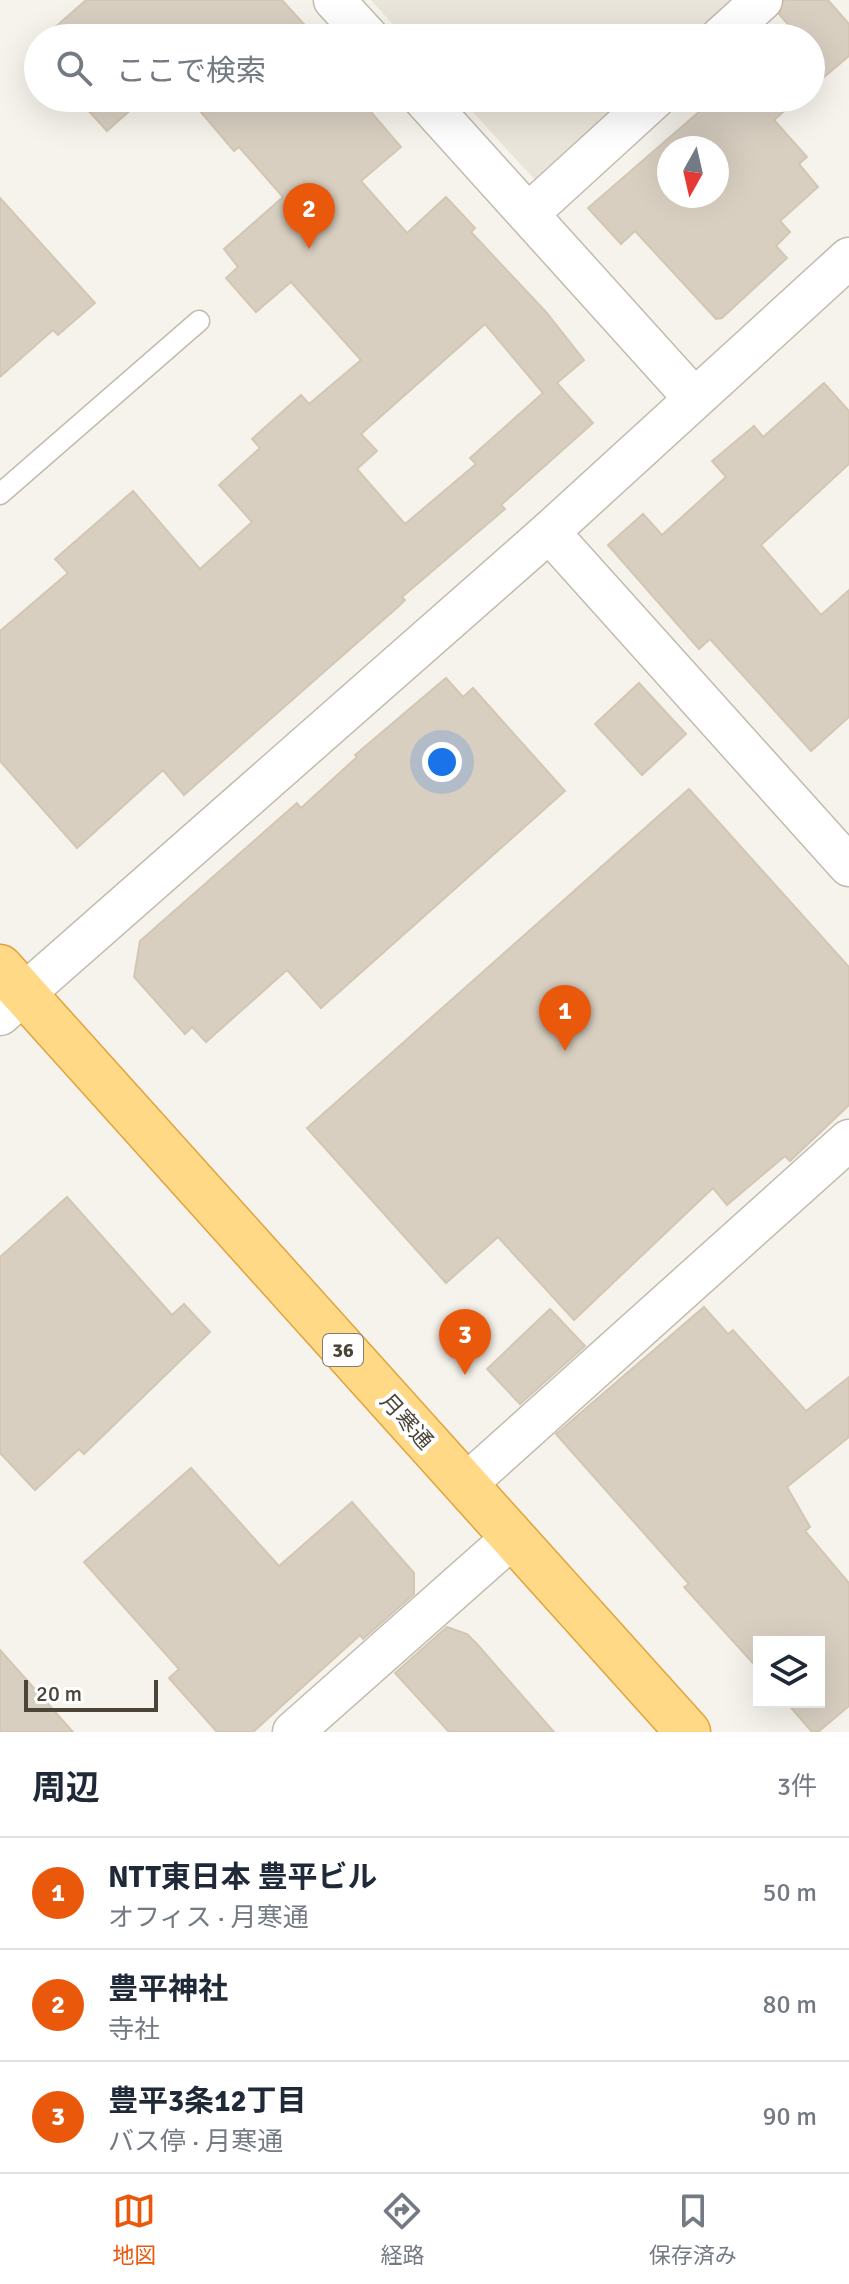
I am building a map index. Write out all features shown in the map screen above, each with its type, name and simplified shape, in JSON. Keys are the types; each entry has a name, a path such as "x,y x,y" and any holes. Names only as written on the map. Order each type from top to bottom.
{"highway":[{"name":"月寒通","path":"8,992 465,1485 688,1732"}],"street":[{"path":"334,0 356,24"},
{"path":"735,24 762,0"},
{"path":"436,112 693,397"},
{"path":"528,214 640,112"},
{"path":"8,992 549,532 693,397 849,258"},
{"path":"549,532 849,866"},
{"path":"465,1485 849,1140"},
{"path":"293,1732 512,1538"}],"lane":[{"path":"0,494 199,321"}],"shaded area":[{"path":"371,0 733,0 706,24 392,24"},
{"path":"473,112 610,112 535,180"}],"building":[{"path":"86,0 282,0 304,24 59,24"},
{"path":"784,0 828,0 849,24 849,56 825,76 825,24 788,24 779,14"},
{"path":"90,112 128,112 107,131"},
{"path":"201,112 371,112 401,147 361,181 407,233 446,197 475,228 471,232 546,312 584,360 557,383 593,423 501,505 505,509 402,597 405,600 399,606 184,795 163,770 77,848 0,761 0,631 68,573 55,559 133,491 200,569 252,522 219,485 260,448 252,439 301,395 309,404 361,360 291,282 256,312 226,278 238,267 224,249 283,197 239,147 234,151","holes":["485,324 543,393 470,458 476,464 405,524 357,469 377,451 361,434"]},
{"path":"699,112 783,112 774,120 807,157 799,164 818,187 780,221 790,232 776,246 787,258 722,318 716,319 635,231 621,244 588,208 657,148 657,208 729,208 729,136 671,136"},
{"path":"0,198 95,303 58,335 53,330 0,377"},
{"path":"824,383 849,411 849,464 761,545 821,615 849,590 849,717 811,751 710,639 699,649 608,545 643,514 662,535 726,477 712,461 754,426 763,437"},
{"path":"446,678 463,697 473,688 565,791 321,1008 287,970 206,1042 192,1027 185,1034 134,977 140,941 297,803 301,808 357,757 355,755"},
{"path":"639,683 686,734 642,775 595,724"},
{"path":"689,789 849,967 849,1105 790,1161 785,1156 727,1205 713,1188 574,1320 498,1237 446,1283 307,1128"},
{"path":"67,1197 172,1315 184,1304 210,1332 84,1454 79,1449 35,1490 0,1453 0,1257"},
{"path":"704,1307 728,1334 733,1330 806,1411 849,1377 849,1437 787,1487 810,1527 805,1531 849,1583 849,1706 818,1732 812,1732 791,1708 825,1708 825,1636 753,1636 753,1663 684,1587 689,1584 556,1434"},
{"path":"550,1309 585,1346 520,1404 487,1369"},
{"path":"191,1468 279,1566 352,1502 414,1573 414,1594 363,1639 360,1635 253,1732 217,1732 169,1678 179,1669 84,1562"},
{"path":"447,1627 467,1634 554,1732 449,1732 395,1673"},
{"path":"0,1650 73,1732 0,1732"}],"place":[{"name":"豊平神社","path":"309,249"},
{"name":"NTT東日本 豊平ビル","path":"565,1051"},
{"name":"豊平3条12丁目","path":"465,1375"}]}
